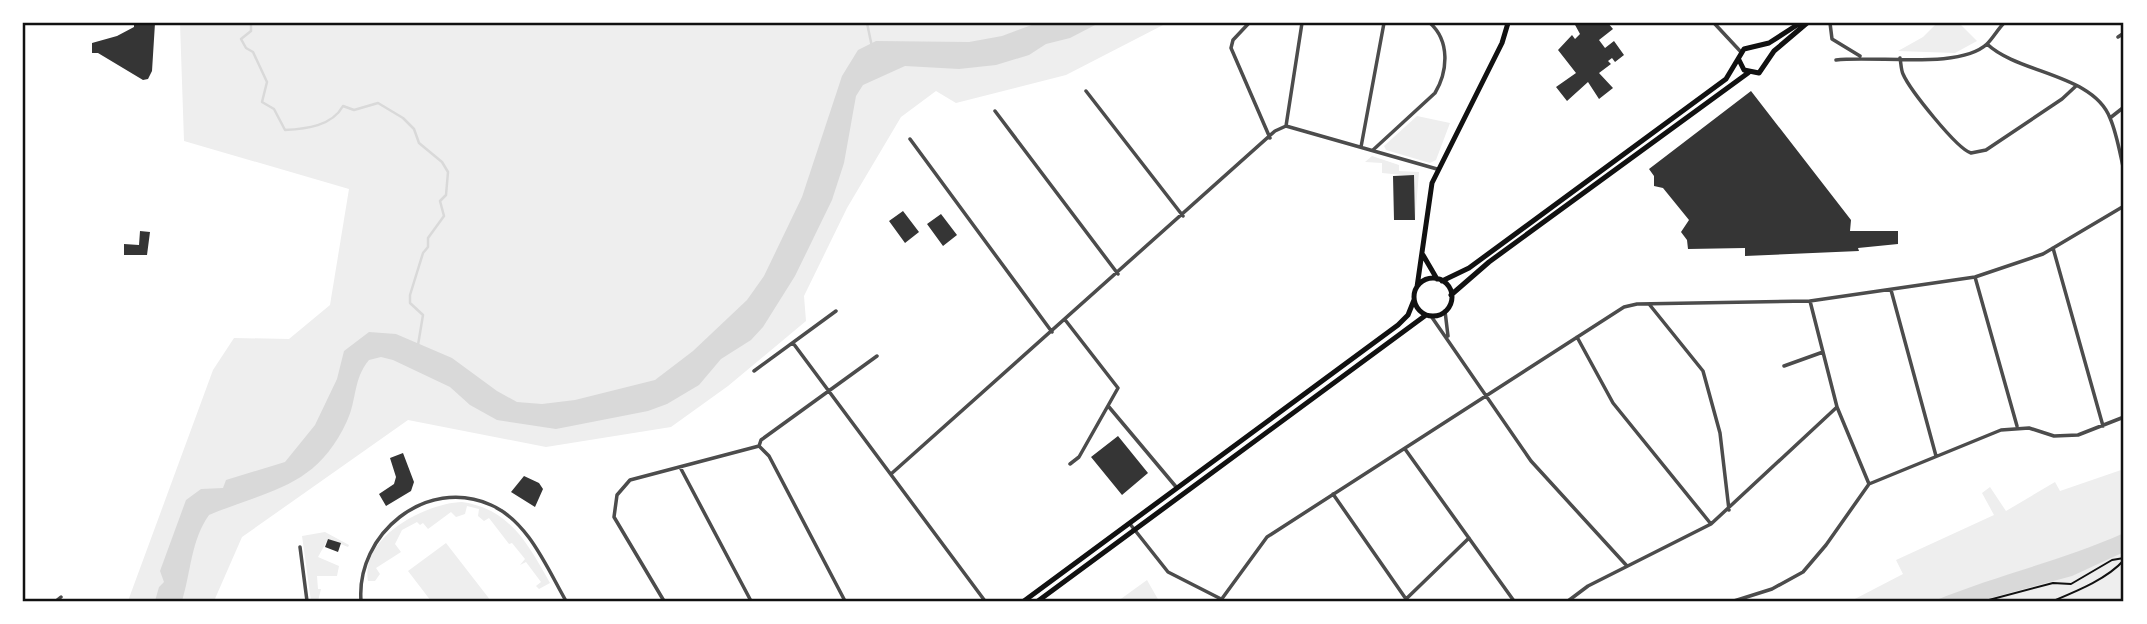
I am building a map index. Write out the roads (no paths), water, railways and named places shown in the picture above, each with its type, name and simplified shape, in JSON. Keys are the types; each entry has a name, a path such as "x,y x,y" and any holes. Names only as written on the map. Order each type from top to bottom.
{"main road":[{"path":"1038,601 1408,315 1417,287 1423,255 1425,218 1437,169 1502,43 1508,23"},
{"path":"1759,47 1800,23"},
{"path":"1180,491 1428,315 1445,312 1451,295 1489,262 1748,73 1762,71 1768,59 1807,23"},
{"path":"1417,287 1428,279 1439,280 1469,268 1726,79 1739,60 1741,52 1751,45 1759,47 1768,59"},
{"path":"1739,60 1748,73"},
{"path":"1423,255 1451,295"},
{"path":"1414,300 1428,315"},
{"path":"1024,601 1132,527"}],"street":[{"path":"1249,23 1233,40 1231,48 1270,138"},
{"path":"1286,126 1302,23"},
{"path":"1361,147 1384,23"},
{"path":"1373,150 1435,93 1443,81 1444,44 1430,23"},
{"path":"1830,23 1830,35 1838,45 1862,57"},
{"path":"1836,60 1862,57 1961,57 1987,44 2004,23"},
{"path":"1716,24 1741,52"},
{"path":"2118,37 2124,33"},
{"path":"1987,44 2011,62 2056,75 2096,100 2110,118 2124,171"},
{"path":"1900,58 1903,74 1957,146 1971,153 1986,150 2062,99 2076,86"},
{"path":"1086,91 1183,216"},
{"path":"2110,118 2124,107"},
{"path":"995,111 1118,274"},
{"path":"891,474 1066,321 1275,131 1286,126 1437,169"},
{"path":"910,139 1052,332"},
{"path":"1132,527 1168,572 1223,601 1267,537 1625,307 1649,304 1810,301 1975,277 2020,264 2124,206"},
{"path":"2053,248 2104,426"},
{"path":"1975,277 2017,427"},
{"path":"1891,290 1936,456"},
{"path":"1810,301 1837,407 1869,484"},
{"path":"1649,304 1703,371 1720,433 1729,510"},
{"path":"754,371 836,311"},
{"path":"1445,312 1448,338"},
{"path":"1428,315 1448,338 1531,461 1627,566"},
{"path":"1066,321 1118,388 1110,407 1079,457 1070,464"},
{"path":"1577,337 1613,403 1711,524"},
{"path":"793,343 985,601"},
{"path":"1784,366 1823,352"},
{"path":"759,446 761,440 877,356"},
{"path":"1110,407 1180,491"},
{"path":"1568,601 1627,566 1711,524 1837,407"},
{"path":"1734,601 1772,589 1803,572 1826,545 1869,484 2017,427 2066,436 2104,426 2124,417"},
{"path":"664,601 614,517 617,495 630,480 759,446"},
{"path":"759,446 769,456 845,601"},
{"path":"1405,449 1514,601"},
{"path":"680,467 751,601"},
{"path":"1333,494 1405,600 1469,538"},
{"path":"361,601 362,567 369,550 383,531 427,502 456,497 491,504 511,518 529,538 566,601"},
{"path":"300,547 307,601"},
{"path":"56,601 61,597"}],"waterway":[{"path":"251,23 251,31 241,39 246,48 253,52 267,82 262,102 274,109 285,130 325,122 343,106 354,110 378,103 403,118 414,129 419,143 442,162 448,172 446,195 440,201 444,216 428,238 428,247 423,253 410,295 410,303 423,315 418,345"},
{"path":"867,23 872,47"}]}
